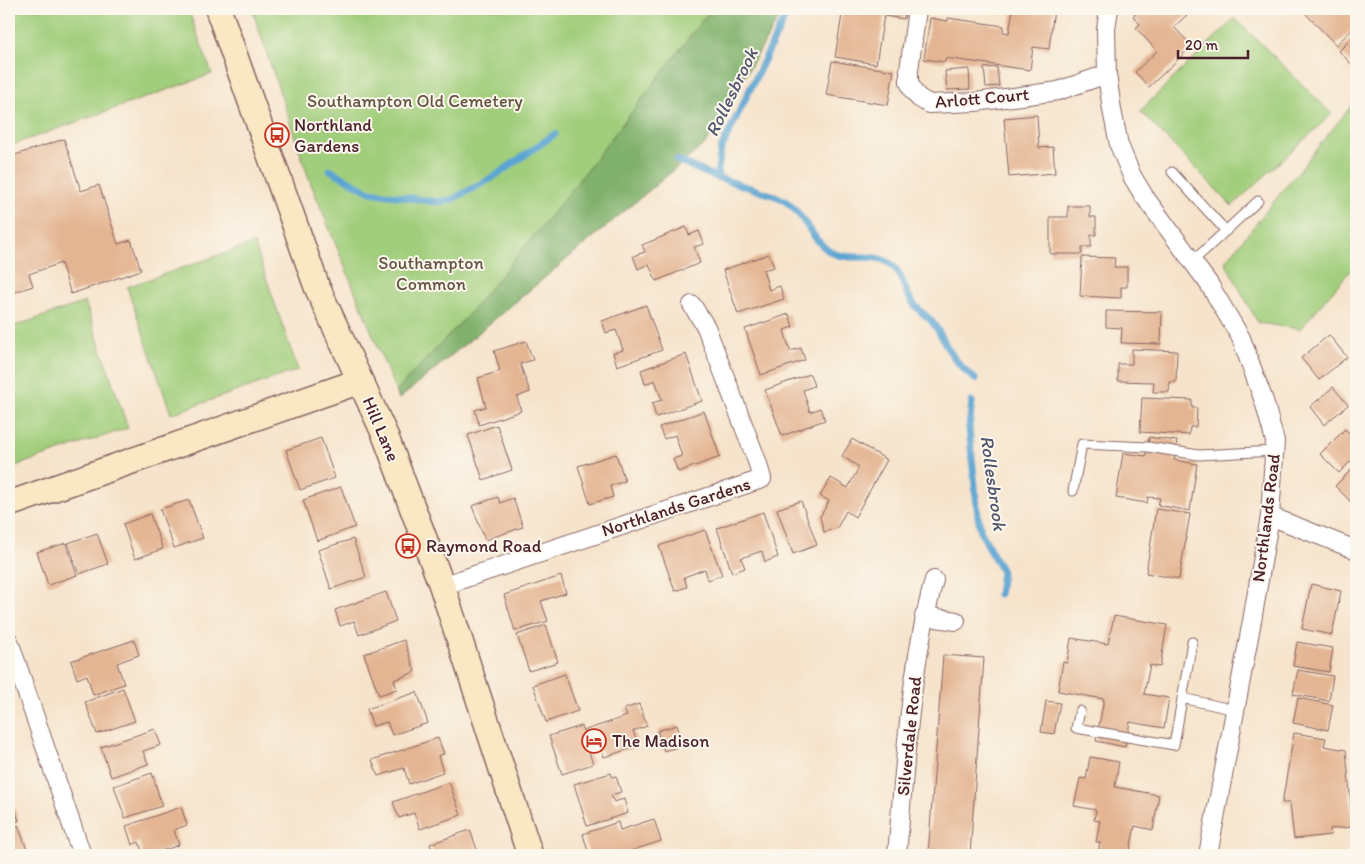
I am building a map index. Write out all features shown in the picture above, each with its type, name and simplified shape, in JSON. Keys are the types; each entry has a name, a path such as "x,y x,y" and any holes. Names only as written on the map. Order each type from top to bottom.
{"street":[{"name":"Hill Lane","path":"218,9 317,287 385,435 442,586 530,855"},
{"name":"Arlott Court","path":"917,9 908,70 909,82 919,98 930,104 975,102 1058,90 1107,74"},
{"name":"Northlands Road","path":"1109,9 1106,29 1107,74 1119,145 1132,176 1144,196 1209,284 1241,338 1264,401 1275,441 1270,516 1208,855"},
{"name":"Northlands Gardens","path":"442,586 762,479 757,461 706,327 692,305"},
{"path":"9,504 360,381"},
{"path":"1270,516 1356,550"},
{"name":"Silverdale Road","path":"897,855 909,713 924,616 934,580"},
{"path":"924,616 956,621"},
{"path":"9,641 82,855"}],"lane":[{"path":"1172,172 1226,231"},
{"path":"1192,262 1258,201"},
{"path":"1073,491 1082,444 1148,447 1200,455 1275,451"},
{"path":"1080,711 1076,728 1174,744 1192,642"},
{"path":"1182,698 1235,710"}],"green space":[{"path":"9,9 188,9 212,74 9,146"},
{"path":"252,9 784,9 706,143 399,399 309,179"},
{"path":"711,9 784,9 706,143 399,399 396,391 467,316 566,197"},
{"path":"1235,18 1332,114 1232,206 1140,111"},
{"path":"1356,100 1356,264 1300,329 1258,323 1225,262"},
{"path":"254,243 298,370 171,414 127,287"},
{"path":"85,302 128,428 9,468 9,328"}],"building":[{"path":"843,9 863,13 864,9 905,9 904,19 884,16 876,64 835,57"},
{"path":"1013,9 1054,9 1049,49 1033,47 1030,70 945,58 945,62 924,59 930,18 948,21 948,18 1004,26 1003,32 1009,33"},
{"path":"1140,9 1181,9 1187,15 1174,27 1192,46 1149,87 1135,72 1157,51 1136,28 1140,24 1133,16"},
{"path":"1301,9 1347,9 1356,19 1356,26 1336,45"},
{"path":"1356,34 1356,69 1339,51"},
{"path":"832,61 894,71 888,105 826,95"},
{"path":"997,67 999,86 986,87 984,68"},
{"path":"969,69 970,89 947,90 945,71"},
{"path":"1037,115 1039,148 1053,147 1055,173 1009,177 1004,118"},
{"path":"64,139 81,191 99,185 118,244 131,240 141,270 71,294 61,263 29,274 33,286 9,294 9,157"},
{"path":"1068,206 1090,206 1090,217 1096,217 1096,235 1091,235 1091,247 1082,247 1082,254 1050,254 1050,217 1068,217"},
{"path":"686,227 689,235 699,231 704,244 694,247 700,263 656,281 649,264 638,269 633,256 645,252 642,245"},
{"path":"769,254 774,267 763,270 769,290 780,286 784,299 738,314 723,270"},
{"path":"1082,257 1115,258 1114,267 1127,267 1127,287 1121,287 1121,298 1080,296"},
{"path":"646,305 662,350 617,366 613,353 623,350 616,330 606,333 602,321"},
{"path":"1106,311 1162,312 1161,344 1121,343 1122,328 1106,327"},
{"path":"789,314 793,327 784,330 790,351 801,348 805,360 761,375 745,329"},
{"path":"1329,335 1347,357 1319,380 1301,358"},
{"path":"526,341 533,360 520,364 530,392 517,397 521,411 479,425 475,410 486,407 478,378 500,371 494,351"},
{"path":"1132,349 1177,351 1176,382 1170,382 1169,392 1153,392 1154,382 1118,381 1118,364 1132,364"},
{"path":"686,354 702,401 656,417 652,403 662,400 655,380 645,384 641,370"},
{"path":"810,374 814,386 803,390 810,412 820,408 825,420 782,436 765,390"},
{"path":"1333,387 1348,405 1324,425 1310,407"},
{"path":"1142,398 1192,400 1192,408 1197,408 1196,427 1190,427 1189,435 1140,432"},
{"path":"704,411 720,457 678,472 673,459 682,456 675,435 664,439 659,427"},
{"path":"497,425 512,470 483,480 468,435"},
{"path":"1345,429 1356,440 1356,456 1339,473 1320,454"},
{"path":"1149,437 1177,441 1174,460 1197,464 1190,511 1158,505 1160,498 1148,497 1147,503 1116,498 1123,453 1146,456"},
{"path":"321,438 335,478 300,490 286,450"},
{"path":"852,439 887,460 855,517 846,511 837,528 824,532 820,517 829,501 820,496 831,478 848,488 859,467 842,456"},
{"path":"616,454 625,481 610,486 613,497 590,504 578,466"},
{"path":"1356,465 1356,507 1335,486"},
{"path":"341,487 355,527 317,541 303,500"},
{"path":"498,497 500,503 513,498 523,527 485,540 472,506"},
{"path":"189,500 203,538 174,548 160,509"},
{"path":"801,501 817,545 793,554 777,509"},
{"path":"1156,509 1190,514 1179,579 1146,573"},
{"path":"763,512 778,557 765,562 762,551 741,558 745,568 732,573 717,528"},
{"path":"150,514 163,549 135,559 123,524"},
{"path":"705,530 722,575 708,580 705,569 684,577 687,587 675,591 659,546"},
{"path":"97,533 108,564 79,574 68,543"},
{"path":"353,539 366,577 331,589 318,550"},
{"path":"66,543 77,575 48,585 37,552"},
{"path":"561,576 566,593 541,601 548,621 515,631 504,595"},
{"path":"1311,584 1341,591 1332,635 1302,629"},
{"path":"386,592 396,621 359,635 354,621 340,626 335,610"},
{"path":"1114,616 1167,625 1160,667 1150,665 1144,694 1169,698 1164,728 1130,722 1125,747 1096,741 1104,699 1058,691 1063,662 1067,663 1071,638 1108,644"},
{"path":"546,625 558,662 529,671 517,635"},
{"path":"134,640 139,655 117,663 124,684 93,695 87,675 77,679 71,661"},
{"path":"404,640 415,672 394,680 397,689 379,695 364,654"},
{"path":"1297,642 1333,648 1329,672 1293,666"},
{"path":"943,655 984,658 970,855 928,855"},
{"path":"1298,670 1333,676 1329,701 1293,694"},
{"path":"565,674 578,711 546,722 533,685"},
{"path":"123,688 135,721 97,734 85,702"},
{"path":"417,692 428,723 392,735 387,722 373,726 367,709"},
{"path":"1298,698 1333,705 1328,730 1293,723"},
{"path":"1046,701 1060,703 1054,734 1041,732"},
{"name":"The Madison","path":"639,704 647,726 633,731 639,746 604,757 602,751 587,746 593,764 562,774 549,736 581,726 583,731 627,716 624,709"},
{"path":"677,725 684,745 664,751 657,731"},
{"path":"155,729 161,745 143,751 148,764 111,777 101,747"},
{"path":"1294,733 1326,738 1324,746 1346,750 1353,827 1330,829 1331,835 1294,839 1290,803 1282,803"},
{"path":"438,738 444,754 438,756 443,772 409,784 404,768 378,776 372,760"},
{"path":"1090,757 1119,762 1115,787 1159,795 1153,830 1135,826 1129,855 1098,854 1100,842 1096,842 1100,821 1094,820 1096,810 1074,806 1080,778 1086,779"},
{"path":"152,773 162,806 125,818 114,786"},
{"path":"611,773 612,777 616,776 621,792 611,795 614,802 624,799 628,813 587,826 574,784"},
{"path":"449,782 461,815 420,829 414,813 399,818 393,802"},
{"path":"9,790 19,821 9,824"},
{"path":"181,807 187,825 174,830 179,845 150,855 143,855 139,842 132,845 126,826"},
{"path":"654,819 661,841 627,852 628,855 589,855 583,834 618,822 620,830"},
{"path":"18,825 29,855 9,855 9,829"},
{"path":"470,830 479,855 434,855 430,844"}],"waterway":[{"name":"Rollesbrook","path":"717,177 721,149 789,9"},
{"path":"330,170 370,192 437,202 451,200 492,178 555,134"},
{"name":"Rollesbrook","path":"677,160 719,178 784,200 791,205 822,246 829,251 844,256 876,258 891,264 898,271 908,296 913,303 939,331 956,360 975,379"},
{"name":"Rollesbrook","path":"972,402 969,428 978,516 981,532 1002,572 999,594"}],"place":[{"name":"Northland Gardens","path":"277,135"},
{"name":"Raymond Road","path":"408,546"},
{"name":"The Madison","path":"594,741"}],"park label":[{"name":"Southampton Old Cemetery","path":"415,101"},
{"name":"Southampton Common","path":"431,273"}]}
